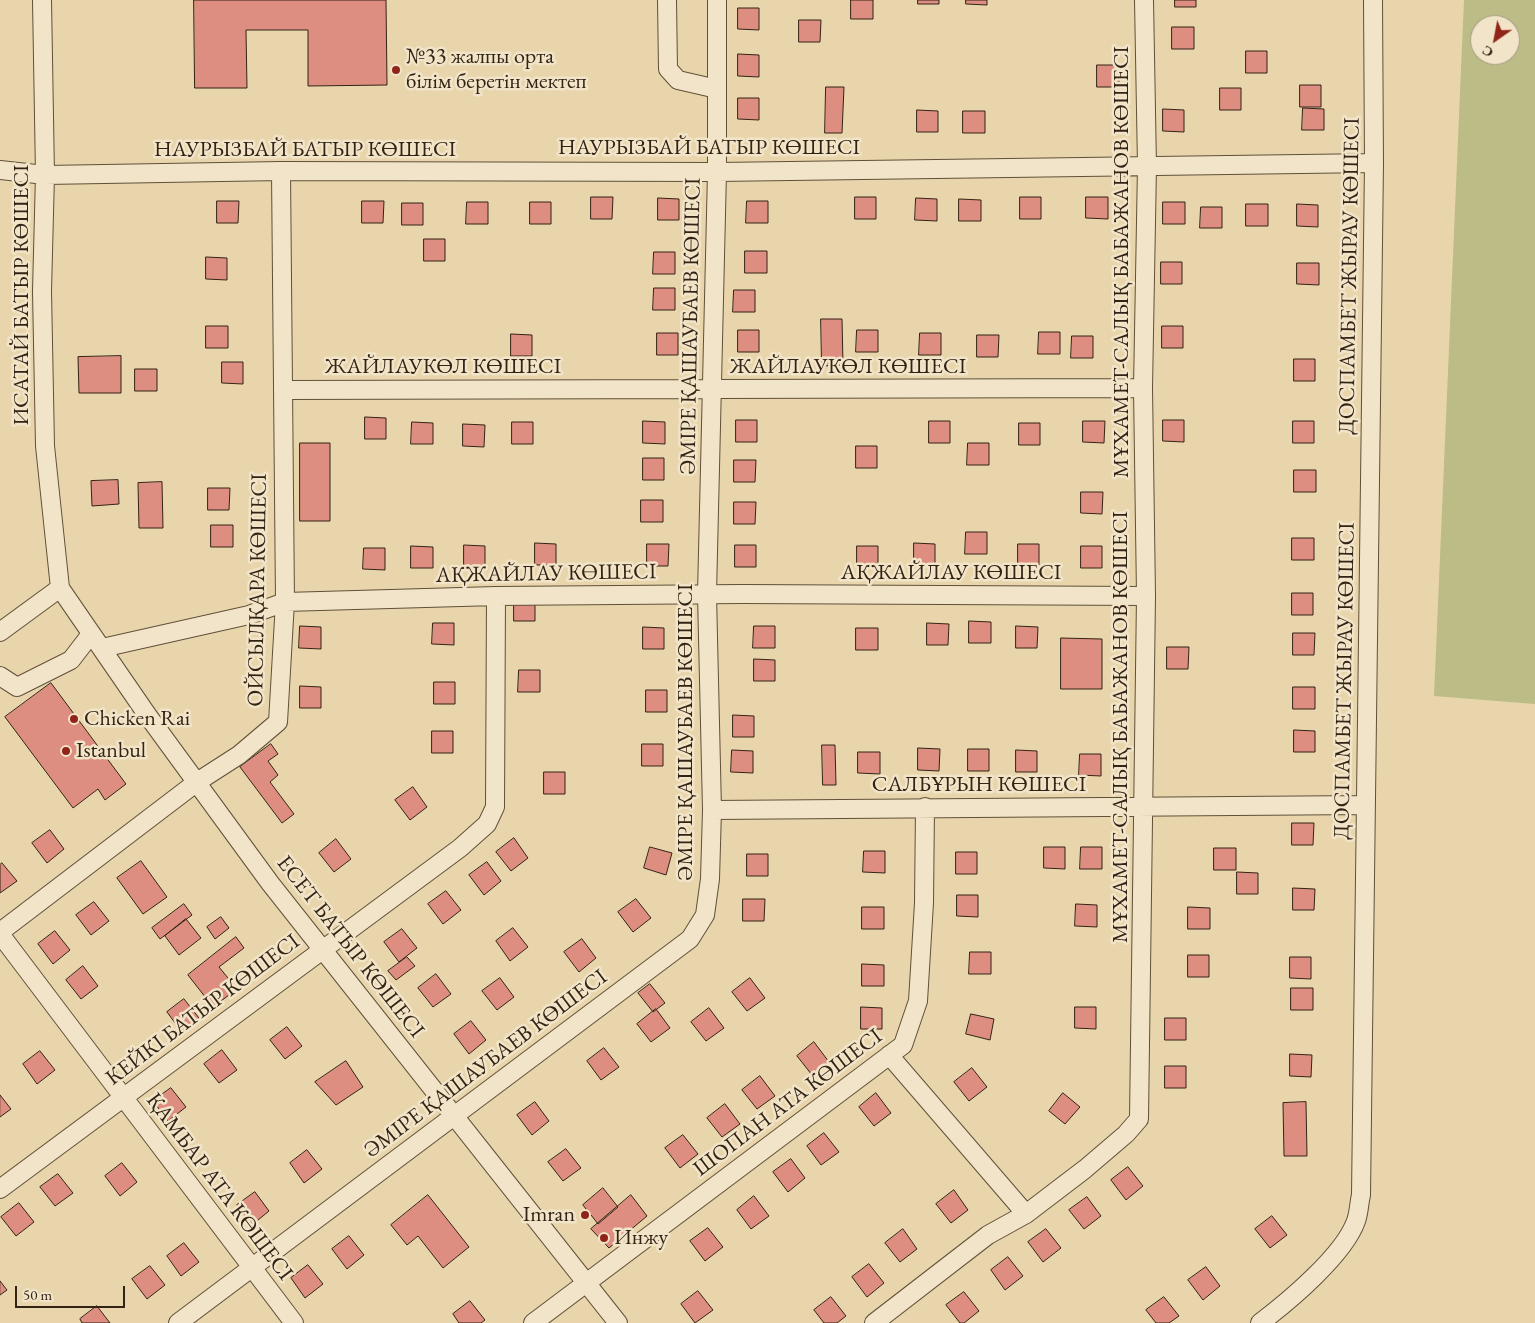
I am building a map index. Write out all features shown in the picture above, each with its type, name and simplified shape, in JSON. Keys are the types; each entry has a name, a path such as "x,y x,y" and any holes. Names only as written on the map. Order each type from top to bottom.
{"street":[{"name":"ИСАТАЙ БАТЫР КӨШЕСІ","path":"42,0 45,175 42,291 45,446 60,588"},
{"path":"667,0 668,69 678,80 717,89"},
{"name":"ӘМІРЕ ҚАШАУБАЕВ КӨШЕСІ","path":"178,1323 690,938 705,915 710,879 712,810 707,594 717,172 717,0"},
{"name":"МҰХАМЕТ-САЛЫҚ БАБАЖАНОВ КӨШЕСІ","path":"874,1323 988,1235 1026,1214 1085,1169 1126,1134 1139,1119 1146,596 1143,388 1147,166 1144,0"},
{"name":"ДОСПАМБЕТ ЖЫРАУ КӨШЕСІ","path":"1267,1321 1331,1257 1356,1222 1361,1194 1374,163 1373,0"},
{"name":"НАУРЫЗБАЙ БАТЫР КӨШЕСІ","path":"0,170 45,175 281,171 717,172 1374,163"},
{"name":"ОЙСЫЛҚАРА КӨШЕСІ","path":"0,933 197,782 239,755 278,722 285,602 281,171"},
{"name":"ЖАЙЛАУКӨЛ КӨШЕСІ","path":"282,390 1143,388"},
{"path":"0,632 60,588"},
{"name":"ЕСЕТ БАТЫР КӨШЕСІ","path":"60,588 265,876 618,1323"},
{"name":"АҚЖАЙЛАУ КӨШЕСІ","path":"102,648 249,615 285,602 496,596 707,594 1146,596"},
{"name":"КЕЙКІ БАТЫР КӨШЕСІ","path":"0,1190 460,848 487,824 495,807 496,596"},
{"path":"0,676 17,687 71,660 91,634"},
{"name":"САЛБҰРЫН КӨШЕСІ","path":"712,810 1365,805"},
{"name":"ШОПАН АТА КӨШЕСІ","path":"533,1323 903,1045 918,1001 924,904 925,807"},
{"name":"ҚАМБАР АТА КӨШЕСІ","path":"0,933 122,1098 294,1323"},
{"path":"889,1055 1026,1214"}],"green space":[{"path":"1464,0 1535,0 1535,704 1434,696"}],"building":[{"path":"194,0 386,0 387,85 308,86 308,30 246,30 247,88 195,88"},
{"path":"851,0 873,0 873,19 851,19"},
{"path":"918,0 939,0 939,4 918,4"},
{"path":"966,0 987,0 987,5 966,4"},
{"path":"1175,0 1196,0 1196,7 1175,7"},
{"path":"738,8 759,8 759,30 738,29"},
{"path":"799,20 821,20 820,42 799,42"},
{"path":"1172,27 1194,27 1194,49 1172,49"},
{"path":"1246,51 1267,51 1267,73 1246,73"},
{"path":"738,54 759,55 759,77 738,76"},
{"path":"1097,65 1119,65 1119,87 1097,87"},
{"path":"1300,85 1321,85 1321,107 1300,107"},
{"path":"826,87 844,87 842,133 825,133"},
{"path":"1220,88 1241,88 1241,110 1220,110"},
{"path":"738,98 759,98 759,120 738,119"},
{"path":"1303,108 1324,109 1324,130 1302,130"},
{"path":"1163,109 1184,110 1184,132 1163,131"},
{"path":"917,110 938,111 938,132 917,132"},
{"path":"963,111 985,111 985,133 963,133"},
{"path":"591,197 613,197 612,219 591,219"},
{"path":"855,197 876,197 876,219 855,219"},
{"path":"1020,197 1041,197 1041,219 1020,219"},
{"path":"1086,197 1108,197 1108,219 1086,218"},
{"path":"658,198 679,199 679,220 658,220"},
{"path":"916,198 937,199 937,221 915,220"},
{"path":"959,199 981,200 981,221 959,221"},
{"path":"217,201 239,201 238,223 217,223"},
{"path":"362,201 384,201 383,223 362,223"},
{"path":"747,201 768,201 768,223 746,223"},
{"path":"467,202 488,202 488,224 466,224"},
{"path":"530,202 551,202 551,224 530,224"},
{"path":"1163,202 1185,202 1185,224 1163,224"},
{"path":"402,203 423,203 423,225 402,225"},
{"path":"1246,204 1268,204 1268,226 1246,226"},
{"path":"1297,204 1318,205 1318,227 1297,226"},
{"path":"1201,207 1222,207 1222,228 1200,228"},
{"path":"424,239 445,239 445,261 424,261"},
{"path":"745,251 767,251 767,273 745,273"},
{"path":"654,252 675,252 675,274 653,274"},
{"path":"206,257 227,258 227,280 206,279"},
{"path":"1161,262 1182,262 1182,284 1161,284"},
{"path":"1297,263 1319,263 1319,285 1297,284"},
{"path":"654,288 675,288 675,310 653,310"},
{"path":"734,290 755,290 755,312 733,312"},
{"path":"821,319 842,319 843,365 822,366"},
{"path":"206,326 228,326 228,348 206,348"},
{"path":"1162,326 1183,326 1183,348 1162,348"},
{"path":"738,330 759,330 759,352 738,352"},
{"path":"857,330 878,330 878,352 856,352"},
{"path":"1039,332 1060,332 1060,354 1038,354"},
{"path":"657,333 678,333 678,355 657,355"},
{"path":"920,333 941,333 941,355 919,355"},
{"path":"511,334 532,335 532,356 511,356"},
{"path":"977,335 999,335 998,357 977,357"},
{"path":"1072,336 1093,336 1093,358 1071,358"},
{"path":"121,356 121,393 79,393 78,357"},
{"path":"1294,359 1315,359 1315,381 1294,381"},
{"path":"222,362 243,362 243,384 222,383"},
{"path":"135,369 157,369 157,391 135,391"},
{"path":"365,417 386,418 386,439 365,439"},
{"path":"736,420 757,420 757,442 736,442"},
{"path":"1163,420 1184,420 1184,442 1163,441"},
{"path":"643,421 665,422 665,444 643,443"},
{"path":"929,421 950,421 950,443 929,443"},
{"path":"1083,421 1105,421 1104,443 1083,442"},
{"path":"1293,421 1314,421 1314,443 1293,443"},
{"path":"412,422 433,423 433,444 411,444"},
{"path":"512,422 533,422 533,444 512,444"},
{"path":"1019,423 1040,423 1040,445 1019,445"},
{"path":"463,424 485,425 484,447 463,446"},
{"path":"300,443 330,443 330,521 300,521"},
{"path":"968,443 989,443 989,465 967,465"},
{"path":"856,446 877,446 877,468 856,468"},
{"path":"643,458 664,458 664,480 643,480"},
{"path":"734,460 756,460 755,482 734,482"},
{"path":"1294,470 1316,470 1316,492 1294,492"},
{"path":"118,480 119,504 92,506 91,481"},
{"path":"162,482 163,528 139,528 138,483"},
{"path":"208,488 230,488 229,510 208,510"},
{"path":"1081,492 1103,492 1102,514 1081,513"},
{"path":"641,500 663,500 663,522 641,522"},
{"path":"734,502 756,502 755,524 734,524"},
{"path":"211,525 233,525 233,547 211,547"},
{"path":"966,532 987,532 987,554 965,554"},
{"path":"1292,538 1314,538 1314,560 1292,560"},
{"path":"535,543 556,544 556,565 535,565"},
{"path":"914,543 935,544 935,566 914,565"},
{"path":"647,544 669,544 668,566 647,566"},
{"path":"1018,544 1039,544 1039,565 1018,565"},
{"path":"464,545 485,546 485,567 464,567"},
{"path":"735,545 756,545 756,567 735,567"},
{"path":"411,546 433,547 433,568 411,568"},
{"path":"857,546 878,546 878,567 857,567"},
{"path":"1081,546 1102,546 1102,568 1081,568"},
{"path":"364,548 385,548 385,570 363,569"},
{"path":"1292,593 1313,593 1313,615 1292,615"},
{"path":"514,599 535,600 535,621 514,621"},
{"path":"969,621 991,622 991,643 969,643"},
{"path":"433,623 454,623 454,645 432,644"},
{"path":"927,623 949,624 948,645 927,645"},
{"path":"300,626 321,627 321,649 299,648"},
{"path":"754,626 775,626 775,648 753,648"},
{"path":"1016,626 1038,627 1037,648 1016,648"},
{"path":"643,627 664,628 664,649 643,649"},
{"path":"856,628 878,628 878,650 856,650"},
{"path":"1293,633 1315,633 1314,655 1293,655"},
{"path":"1061,638 1102,639 1102,689 1061,689"},
{"path":"1167,647 1189,647 1188,669 1167,669"},
{"path":"754,659 775,660 775,681 754,681"},
{"path":"519,670 540,670 540,692 518,692"},
{"path":"434,682 455,682 455,704 434,704"},
{"name":"Istanbul","path":"51,683 126,784 105,800 98,789 73,808 5,717"},
{"path":"300,686 321,687 321,708 300,708"},
{"path":"1293,687 1315,687 1315,709 1293,709"},
{"path":"646,690 667,690 667,712 646,712"},
{"path":"733,715 754,716 754,737 733,737"},
{"path":"1294,730 1315,731 1315,752 1294,752"},
{"path":"432,731 453,731 453,753 432,753"},
{"path":"271,744 278,754 268,761 278,775 270,782 294,814 282,823 240,767"},
{"path":"642,744 663,744 663,766 642,766"},
{"path":"822,745 835,745 836,785 823,785"},
{"path":"918,748 940,749 939,771 918,770"},
{"path":"968,749 989,749 989,771 968,771"},
{"path":"732,750 753,751 753,773 731,772"},
{"path":"1016,750 1037,751 1037,772 1016,772"},
{"path":"858,752 880,752 880,774 858,773"},
{"path":"1080,754 1101,754 1101,776 1079,775"},
{"path":"544,772 565,772 565,794 544,794"},
{"path":"413,787 427,807 410,820 395,800"},
{"path":"1292,823 1314,823 1313,845 1292,845"},
{"path":"50,830 64,849 47,863 32,843"},
{"path":"514,838 528,858 511,871 496,852"},
{"path":"336,839 351,859 334,872 319,853"},
{"path":"650,847 672,853 666,875 644,868"},
{"path":"1044,847 1065,847 1065,869 1044,868"},
{"path":"1081,847 1102,847 1102,869 1080,869"},
{"path":"1214,848 1236,848 1236,870 1214,870"},
{"path":"864,851 885,851 885,873 863,872"},
{"path":"956,852 977,852 977,874 956,874"},
{"path":"747,854 768,854 768,876 747,876"},
{"path":"141,861 167,897 143,914 117,878"},
{"path":"487,862 501,881 484,895 469,875"},
{"path":"2,863 17,881 0,893 0,865"},
{"path":"1237,872 1258,873 1258,894 1237,894"},
{"path":"1293,888 1315,889 1314,910 1293,910"},
{"path":"446,891 461,910 443,924 428,904"},
{"path":"957,895 978,895 978,917 957,916"},
{"path":"636,899 651,918 633,932 618,912"},
{"path":"743,899 765,899 764,921 743,921"},
{"path":"94,902 109,921 91,935 76,915"},
{"path":"184,904 192,915 160,939 152,928"},
{"path":"1076,904 1097,905 1097,927 1075,926"},
{"path":"862,907 884,907 884,929 862,929"},
{"path":"1188,907 1210,908 1210,929 1188,929"},
{"path":"221,917 229,928 215,939 207,927"},
{"path":"186,919 201,938 179,955 165,936"},
{"path":"513,928 528,947 510,961 496,941"},
{"path":"402,929 417,948 399,962 384,942"},
{"path":"55,931 70,950 53,964 38,944"},
{"path":"236,937 244,948 219,967 237,989 213,1007 188,975"},
{"path":"582,939 596,958 579,972 564,952"},
{"path":"970,952 991,952 991,974 969,974"},
{"path":"1188,955 1209,955 1209,977 1188,977"},
{"path":"407,957 415,966 396,980 388,971"},
{"path":"1290,957 1311,957 1311,979 1290,978"},
{"path":"862,964 884,965 884,986 862,986"},
{"path":"83,966 98,986 81,999 66,980"},
{"path":"436,974 451,994 433,1007 418,988"},
{"path":"500,978 514,997 497,1010 482,991"},
{"path":"750,978 765,998 747,1011 732,992"},
{"path":"650,984 665,1003 653,1012 638,993"},
{"path":"1291,988 1313,988 1313,1010 1291,1010"},
{"path":"184,999 199,1018 181,1031 167,1012"},
{"path":"861,1007 882,1008 882,1029 861,1029"},
{"path":"1075,1007 1096,1007 1096,1029 1075,1028"},
{"path":"709,1008 724,1028 706,1041 691,1022"},
{"path":"656,1009 670,1028 651,1042 637,1024"},
{"path":"971,1014 994,1019 990,1040 966,1034"},
{"path":"1165,1018 1186,1018 1186,1040 1165,1040"},
{"path":"471,1021 486,1040 469,1054 454,1034"},
{"path":"287,1027 302,1046 285,1059 270,1040"},
{"path":"814,1042 829,1062 812,1075 797,1056"},
{"path":"604,1048 619,1067 601,1080 587,1061"},
{"path":"222,1050 237,1070 219,1083 204,1064"},
{"path":"40,1051 55,1070 37,1084 23,1064"},
{"path":"1290,1054 1312,1055 1311,1077 1290,1076"},
{"path":"346,1061 363,1087 336,1105 315,1082"},
{"path":"1165,1066 1186,1066 1186,1088 1165,1088"},
{"path":"972,1068 987,1087 969,1101 954,1082"},
{"path":"760,1076 775,1096 757,1109 742,1090"},
{"path":"171,1088 186,1107 168,1121 153,1101"},
{"path":"876,1093 891,1113 874,1126 859,1107"},
{"path":"1063,1093 1080,1107 1065,1124 1049,1111"},
{"path":"0,1095 11,1109 0,1117"},
{"path":"535,1102 549,1121 532,1135 517,1115"},
{"path":"1306,1102 1307,1156 1284,1156 1283,1103"},
{"path":"725,1104 740,1124 722,1137 707,1118"},
{"path":"824,1133 839,1152 821,1165 807,1146"},
{"path":"683,1135 698,1154 680,1168 665,1148"},
{"path":"566,1149 581,1168 563,1181 548,1162"},
{"path":"307,1150 322,1169 304,1183 290,1163"},
{"path":"791,1159 805,1178 788,1192 773,1172"},
{"path":"122,1163 137,1182 120,1196 105,1176"},
{"path":"1128,1167 1143,1186 1126,1200 1111,1180"},
{"path":"58,1174 73,1193 55,1206 40,1187"},
{"path":"603,1188 618,1207 598,1224 591,1215 585,1220 580,1214 586,1209 583,1205"},
{"path":"954,1190 968,1210 951,1223 936,1204"},
{"path":"255,1192 269,1211 252,1225 237,1205"},
{"path":"428,1195 469,1247 443,1268 418,1236 407,1245 391,1225"},
{"path":"631,1195 647,1216 609,1248 591,1229"},
{"path":"754,1196 769,1216 751,1229 737,1210"},
{"path":"1087,1197 1101,1216 1084,1229 1069,1210"},
{"path":"19,1203 34,1222 16,1236 1,1217"},
{"path":"1272,1216 1287,1235 1270,1248 1255,1229"},
{"path":"708,1228 723,1247 705,1261 690,1241"},
{"path":"903,1229 917,1249 900,1262 885,1243"},
{"path":"1046,1229 1061,1248 1043,1262 1028,1242"},
{"path":"349,1236 364,1255 347,1269 332,1249"},
{"path":"184,1243 199,1262 181,1276 167,1256"},
{"path":"1008,1257 1023,1276 1005,1290 991,1270"},
{"path":"869,1264 884,1283 867,1297 852,1277"},
{"path":"308,1265 323,1284 305,1298 291,1278"},
{"path":"150,1266 165,1285 147,1299 132,1279"},
{"path":"1206,1267 1220,1286 1203,1300 1188,1280"},
{"path":"0,1281 7,1290 0,1295"},
{"path":"698,1291 713,1310 695,1323 681,1304"},
{"path":"964,1292 979,1311 964,1323 960,1323 946,1305"},
{"path":"831,1297 846,1316 837,1323 824,1323 814,1310"},
{"path":"1164,1297 1179,1316 1169,1323 1156,1323 1146,1310"},
{"path":"470,1301 485,1320 481,1323 459,1323 453,1314"},
{"path":"97,1306 110,1323 82,1323 80,1319"}],"place":[{"name":"№33 жалпы орта білім беретін мектеп","path":"396,70"},
{"name":"Chicken Rai","path":"74,719"},
{"name":"Istanbul","path":"66,751"},
{"name":"Imran","path":"585,1215"},
{"name":"Инжу","path":"604,1238"}]}
